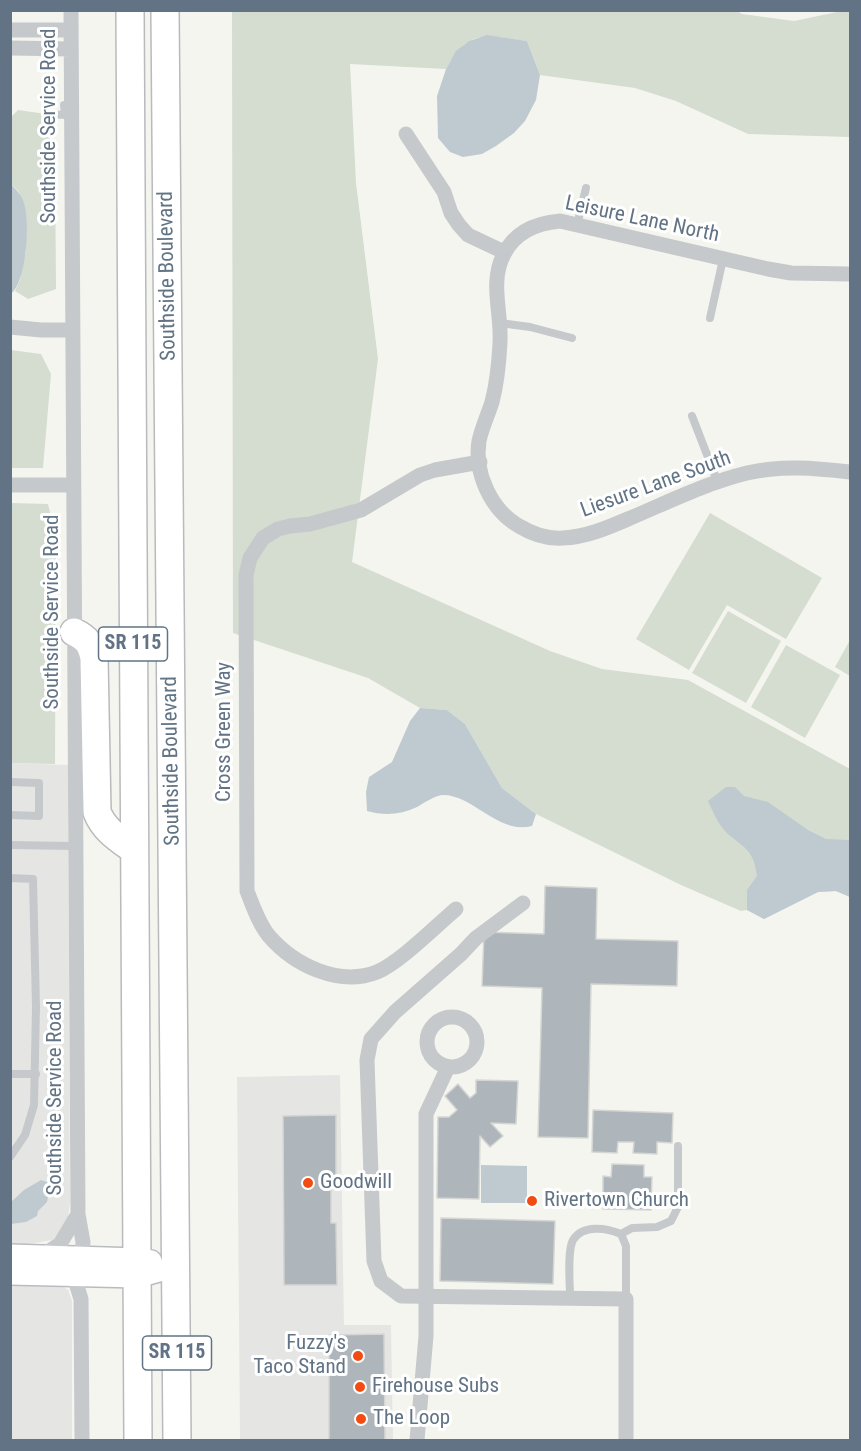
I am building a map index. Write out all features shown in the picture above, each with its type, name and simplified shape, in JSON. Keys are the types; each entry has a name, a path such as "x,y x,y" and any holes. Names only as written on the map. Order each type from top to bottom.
{"highway":[{"name":"Southside Boulevard","path":"130,10 138,1440"},
{"name":"Southside Boulevard","path":"165,10 177,1440"},
{"path":"74,632 84,636 90,643 94,658 97,812 100,821 108,831 134,850"}],"street":[{"name":"Southside Service Road","path":"71,10 78,1214 83,1242 76,1283 81,1299 81,1440"},
{"path":"10,30 71,30"},
{"path":"10,48 71,49"},
{"path":"406,134 444,192 451,213 459,225 468,235 504,252 496,273 500,323 498,372 479,443 480,462"},
{"name":"Leisure Lane North","path":"504,252 531,227 546,222 560,221 791,273 850,274"},
{"path":"10,327 72,330"},
{"name":"Liesure Lane South","path":"480,462 485,484 504,516 520,527 542,537 561,538 600,530 744,474 774,468 796,467 850,472"},
{"name":"Cross Green Way","path":"456,909 404,954 377,972 357,976 336,975 311,968 290,956 268,935 247,891 246,575 250,558 262,538 278,530 361,510 420,475 480,462"},
{"path":"10,485 73,485"},
{"path":"523,903 476,938 396,1012 371,1040 367,1060 374,1261 381,1281 401,1296 626,1299 626,1440"},
{"path":"417,1440 426,1336 426,1113 448,1067"},
{"name":"Southside Service Road","path":"42,1256 60,1244 78,1214"},
{"path":"10,1255 42,1256 77,1269"},
{"path":"10,1274 177,1266"}],"lane":[{"path":"46,114 64,115 64,10"},
{"path":"577,225 586,188"},
{"path":"710,318 723,259"},
{"path":"500,323 530,327 572,338"},
{"path":"692,416 718,483"},
{"path":"10,782 39,783 39,816 10,815"},
{"path":"10,845 75,846"},
{"path":"10,878 33,879 36,1074 34,1104 25,1135 10,1157"},
{"path":"10,1074 36,1074"},
{"path":"621,1234 632,1228 657,1227 671,1221 678,1207 678,1146"},
{"path":"570,1297 571,1247 574,1238 588,1229 608,1229 621,1234 626,1246 626,1299"}],"shaded area":[{"path":"735,10 742,14 794,21 850,11 850,137 748,134 676,101 635,88 540,75 527,41 489,36 479,37 462,46 446,69 350,64 356,183 378,359 352,562 550,651 602,669 688,680 850,769 850,897 836,891 818,892 764,919 747,910 741,911 681,885 536,814 502,788 465,724 447,710 420,708 368,678 233,633 232,11"},
{"path":"487,35 527,41 540,75 536,100 525,121 514,133 482,154 463,157 450,152 438,138 437,96 446,69 456,51 469,41"},
{"path":"18,110 46,114 55,168 56,289 28,299 15,291 20,280 26,251 24,204 18,191 11,184 10,118"},
{"path":"11,184 23,200 27,237 21,277 11,294"},
{"path":"11,350 41,354 51,374 43,468 11,468"},
{"path":"11,503 48,504 56,538 55,764 12,763"},
{"path":"710,513 822,578 786,639 727,605 689,670 636,639"},
{"path":"728,611 781,641 746,703 692,673"},
{"path":"850,640 850,676 835,667"},
{"path":"786,645 840,675 805,738 751,707"},
{"path":"420,708 447,710 465,724 502,788 536,814 532,826 508,825 453,796 442,795 411,810 399,813 380,814 367,811 366,792 369,777 392,762 410,721"},
{"path":"11,763 68,765 70,1202 68,1219 59,1236 52,1240 23,1245 11,1245"},
{"path":"726,787 735,787 744,796 768,802 808,830 826,839 849,840 850,897 836,891 818,892 764,919 747,910 747,890 757,876 754,861 748,851 722,827 708,801"},
{"path":"340,1075 344,1325 391,1325 393,1440 240,1440 237,1077"},
{"path":"481,1165 527,1166 527,1203 481,1203"},
{"path":"41,1180 47,1182 50,1187 47,1202 38,1211 37,1216 26,1222 11,1224 11,1202 24,1190"},
{"path":"11,1284 59,1285 68,1290 72,1301 72,1440 11,1440"}],"building":[{"path":"545,886 597,888 596,939 678,941 677,986 591,984 588,1138 538,1137 542,988 482,986 484,932 544,934"},
{"path":"476,1080 518,1081 516,1124 491,1123 503,1136 490,1147 480,1136 479,1199 437,1198 438,1117 449,1117 457,1110 445,1096 458,1084 470,1098 476,1093"},
{"path":"593,1110 673,1113 672,1143 657,1142 657,1154 633,1153 634,1142 618,1142 617,1153 592,1152"},
{"path":"336,1115 336,1176 331,1176 331,1223 336,1223 337,1285 284,1285 283,1116"},
{"path":"612,1164 644,1165 644,1177 652,1177 651,1210 603,1209 603,1176 611,1177"},
{"path":"441,1218 555,1221 553,1284 440,1281"},
{"path":"384,1334 385,1440 329,1440 329,1335"}],"place":[{"name":"Goodwill","path":"308,1183"},
{"name":"Rivertown Church","path":"532,1201"},
{"name":"Fuzzy's Taco Stand","path":"358,1356"},
{"name":"Firehouse Subs","path":"360,1387"},
{"name":"The Loop","path":"361,1419"}]}
